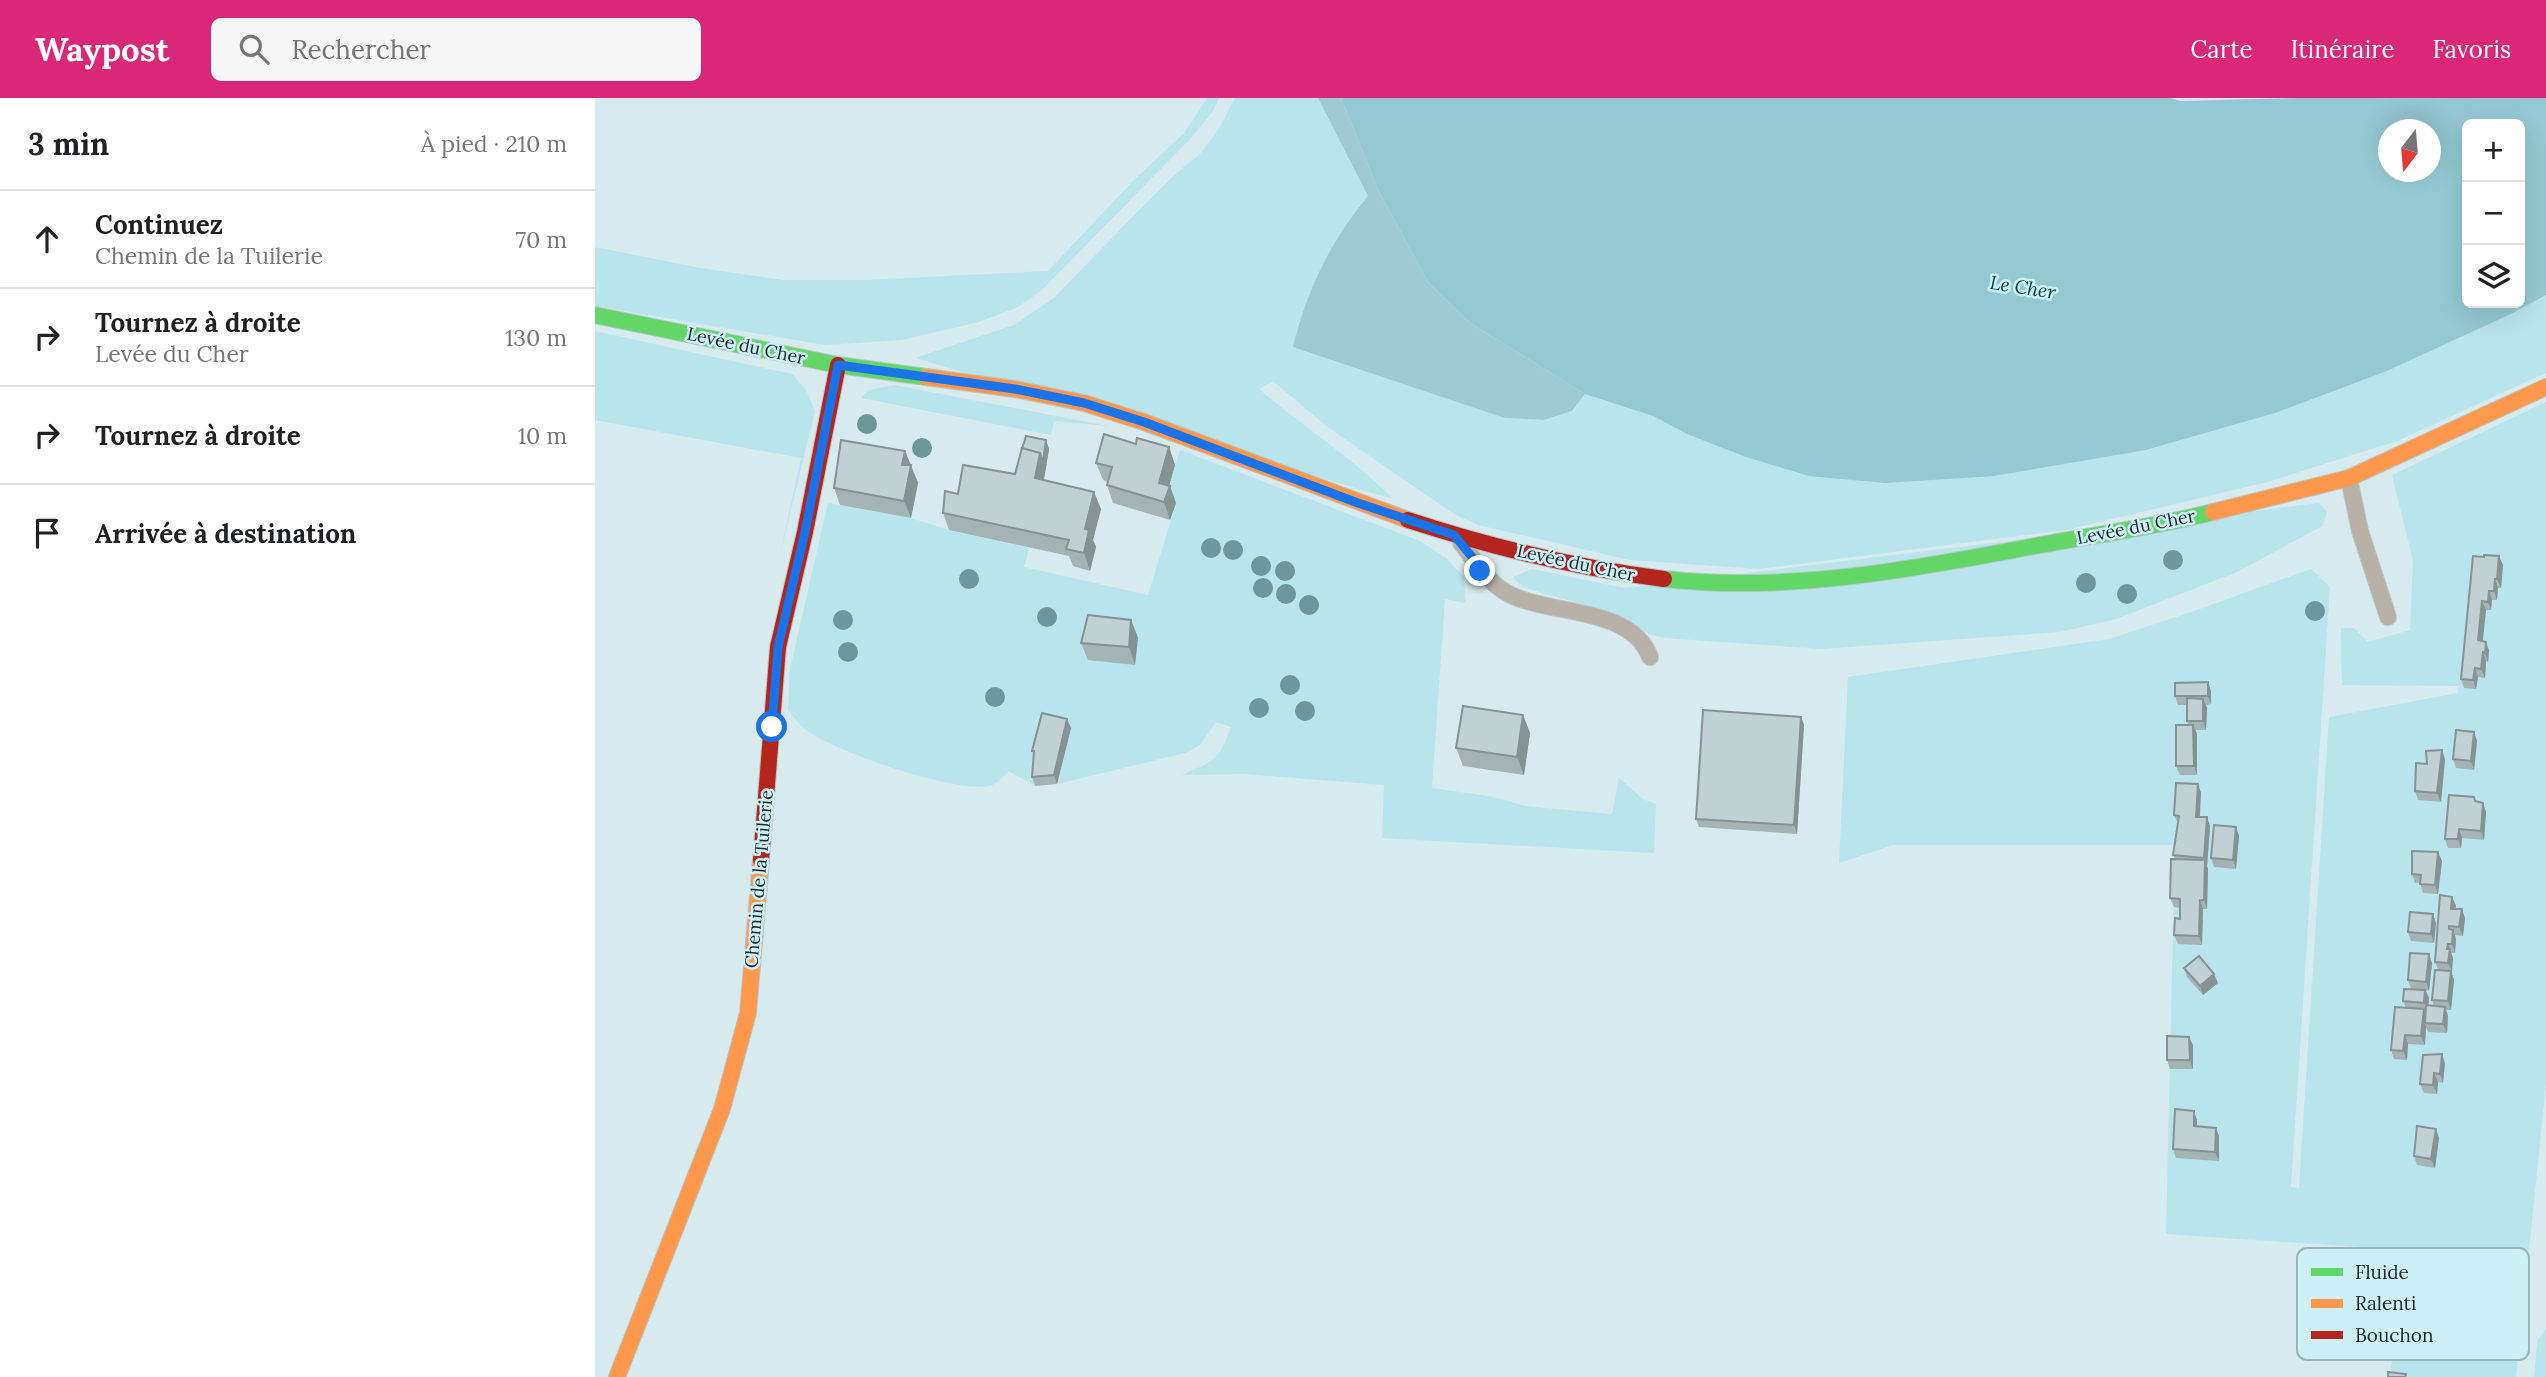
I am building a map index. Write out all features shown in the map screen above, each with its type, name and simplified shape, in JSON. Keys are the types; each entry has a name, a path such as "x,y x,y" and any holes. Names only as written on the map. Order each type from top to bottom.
{"street":[{"name":"Levée du Cher","path":"601,316 838,365 1015,389 1084,403 1144,422 1358,503 1454,535 1548,559 1632,575 1700,583 1762,583 1912,569 2193,517 2349,478 2546,387"},
{"name":"Chemin de la Tuilerie","path":"617,1377 722,1109 748,1013 778,647 805,532 838,365"}],"lane":[{"path":"2349,478 2360,531 2388,617"},
{"path":"1454,535 1480,571 1511,596 1597,616 1617,624 1646,645 1650,657"}],"shaded area":[{"path":"1207,98 1219,98 1213,111 1190,139 1042,290 1018,307 979,322 902,340 825,345 595,306 595,247 700,268 783,280 866,280 1048,271 1134,180 1185,132"},
{"path":"1235,98 1318,98 1368,196 1359,207 1505,418 1544,420 1572,411 1585,394 1653,416 1687,434 1743,456 1994,476 2146,450 2275,413 2387,371 2525,308 2546,295 2546,373 2397,441 2267,482 2066,530 1758,569 1630,560 1478,525 1454,514 1329,428 1273,381 1259,389 1361,470 1393,499 915,358 1014,325 1054,298 1144,205 1200,154 1220,127"},
{"path":"1318,98 1341,98 1378,190 1428,282 1470,323 1585,394 1572,411 1544,420 1505,418 1293,347 1305,306 1321,267 1342,231 1368,196"},
{"path":"595,331 792,374 806,390 815,411 779,559 801,458 595,420"},
{"path":"894,385 1109,426 1054,421 1051,435 861,398 869,390"},
{"path":"2546,402 2546,1084 2529,1250 2376,1248 2166,1234 2175,845 1893,845 1839,863 1848,677 2109,639 2311,569 2330,587 2291,1187 2299,1188 2329,717 2458,693 2459,686 2342,685 2341,628 2354,628 2368,642 2410,630 2413,561 2392,475"},
{"path":"1180,450 1420,541 1446,558 1464,577 1466,603 1445,599 1432,788 1494,797 1525,806 1612,814 1619,778 1643,799 1656,804 1654,853 1382,838 1384,785 1245,774 1182,775 1208,763 1223,747 1231,727 1216,722 1200,745 1185,753 1057,784 1070,728 1038,760 1035,786 1009,771 992,785 977,787 898,770 842,749 806,730 788,710 790,669 828,503 911,518 949,530 1029,548 1024,567 1148,595 1176,504 1165,500"},
{"path":"2319,503 2327,512 2322,526 2237,572 2116,619 2060,632 1821,649 1665,638 1649,634 1616,614 1522,587 1513,577 1532,569 1624,588"},
{"path":"2546,1329 2546,1377 2534,1377 2537,1341"},
{"path":"2392,1360 2518,1360 2516,1377 2390,1377"}],"water":[{"name":"Le Cher","path":"1341,98 2170,98 2181,101 2546,98 2546,295 2525,306 2525,119 2462,119 2462,308 2522,308 2387,371 2275,413 2146,450 1994,476 1885,483 1809,476 1743,456 1687,434 1653,416 1585,394 1470,323 1428,282 1378,190"}],"building":[{"path":"1104,434 1136,444 1137,438 1169,447 1159,483 1170,486 1164,502 1107,485 1112,467 1096,463"},
{"path":"1026,436 1046,440 1043,462 1040,453 1022,449"},
{"path":"841,440 905,451 902,465 911,465 904,501 834,488"},
{"path":"1022,448 1040,453 1035,478 1094,492 1085,529 1089,530 1084,553 1066,549 1069,540 943,513 945,491 958,494 963,465 1015,474"},
{"path":"2473,556 2499,556 2494,591 2489,591 2488,602 2482,601 2478,640 2486,642 2485,653 2483,652 2481,669 2475,668 2473,680 2461,679"},
{"path":"1088,615 1131,620 1129,647 1081,643"},
{"path":"2208,682 2208,696 2175,696 2175,683"},
{"path":"2187,698 2203,699 2203,721 2187,721"},
{"path":"1463,706 1523,715 1517,757 1456,748"},
{"path":"1703,710 1801,717 1794,825 1696,819"},
{"path":"1042,713 1067,719 1054,775 1032,777 1032,751"},
{"path":"2176,725 2193,725 2194,766 2176,766"},
{"path":"2456,730 2474,732 2471,761 2453,759"},
{"path":"2442,750 2437,793 2415,791 2416,763 2427,764 2426,751"},
{"path":"2176,783 2198,784 2196,817 2207,817 2204,858 2173,855 2179,816 2174,815"},
{"path":"2449,795 2474,797 2475,801 2483,803 2481,831 2459,829 2458,839 2445,839"},
{"path":"2214,825 2236,827 2233,860 2211,858"},
{"path":"2412,851 2438,852 2435,885 2420,884 2421,875 2412,874"},
{"path":"2171,859 2205,860 2204,900 2200,900 2199,936 2174,935 2175,918 2180,919 2180,899 2170,898"},
{"path":"2440,895 2452,897 2451,909 2462,909 2459,927 2449,926 2449,929 2453,930 2452,944 2448,944 2447,949 2450,949 2448,963 2435,962"},
{"path":"2410,912 2433,914 2431,934 2408,932"},
{"path":"2410,953 2429,954 2426,982 2408,980"},
{"path":"2199,956 2214,974 2200,986 2184,968"},
{"path":"2435,970 2451,971 2448,1001 2432,1000"},
{"path":"2404,989 2425,990 2424,1003 2403,1001"},
{"path":"2426,1005 2445,1007 2443,1024 2425,1023"},
{"path":"2395,1007 2424,1009 2421,1036 2405,1035 2403,1051 2391,1050"},
{"path":"2167,1036 2189,1037 2190,1060 2167,1060"},
{"path":"2442,1054 2440,1074 2434,1073 2433,1085 2420,1084 2423,1055"},
{"path":"2175,1109 2194,1111 2194,1126 2216,1128 2215,1152 2173,1149"},
{"path":"2417,1126 2436,1129 2431,1159 2414,1156"},
{"path":"2388,1372 2406,1374 2405,1377 2388,1377"}],"traffic: fast":[{"path":"595,315 838,365 926,377"},
{"path":"1664,579 1757,583 1851,576 1944,563 2213,512"}],"traffic: slow":[{"path":"926,377 1015,389 1084,403 1144,422 1408,520"},
{"path":"2213,512 2349,478 2546,387"},
{"path":"617,1377 722,1109 748,1013 761,860"}],"traffic: jam":[{"path":"761,860 778,647 805,532 838,365"},
{"path":"1408,520 1534,555 1664,579"}],"route":[{"path":"772,727 778,647 805,532 838,365 1015,389 1084,403 1144,422 1358,503 1454,535 1480,571"}]}
